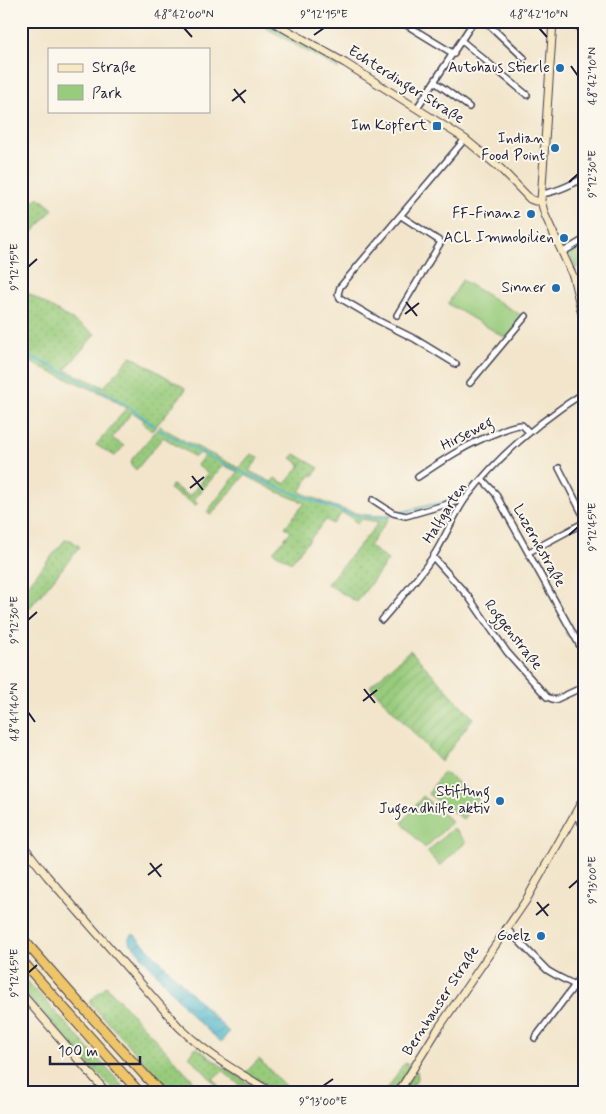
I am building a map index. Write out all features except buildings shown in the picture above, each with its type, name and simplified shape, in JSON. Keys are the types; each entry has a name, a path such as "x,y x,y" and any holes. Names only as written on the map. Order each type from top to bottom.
{"highway":[{"path":"21,937 161,1093"},
{"path":"21,960 140,1093"}],"main road":[{"name":"Echterdinger Straße","path":"270,21 345,63 465,139 496,164 530,199 535,201 541,198"},
{"path":"552,21 541,198 544,215 573,276 583,309 585,326"},
{"name":"Bernhauser Straße","path":"398,1093 438,1029 538,881 585,796"},
{"path":"21,843 47,876 179,1027 197,1045 219,1061 273,1093"},
{"path":"21,994 107,1093"},
{"path":"86,1067 113,1093"}],"street":[{"path":"400,21 454,54"},
{"path":"417,108 474,21"},
{"path":"485,21 524,58"},
{"path":"576,21 585,38"},
{"path":"462,42 527,95"},
{"path":"435,82 468,107"},
{"path":"456,364 428,346 379,321 340,298 338,290 465,139"},
{"path":"541,198 585,177"},
{"path":"397,315 441,242 401,216"},
{"path":"563,252 585,240"},
{"path":"470,383 526,316"},
{"name":"Halfgarten","path":"382,620 433,557 465,500 482,479 529,432 585,392"},
{"name":"Hirseweg","path":"418,477 456,451 481,438 514,425 522,425 529,432"},
{"path":"529,552 585,520 559,468"},
{"name":"Luzernestraße","path":"482,479 494,493 529,552 585,655"},
{"path":"373,500 393,513 406,516 465,500"},
{"name":"Roggenstraße","path":"433,557 468,596 507,652 547,697 555,700 585,686"},
{"path":"575,814 585,828"},
{"path":"506,928 547,970 585,991"},
{"path":"535,1038 585,968"}],"green space":[{"path":"254,21 267,21 339,63 338,69"},
{"path":"38,197 53,209 21,246 21,216"},
{"path":"585,243 585,264 575,268 570,254"},
{"path":"462,280 524,317 506,338 448,304"},
{"path":"21,289 95,334 65,370 104,387 131,356 185,388 184,392 152,431 143,423 144,420 132,412 112,438 124,446 115,456 96,445 127,408 106,395 44,369 21,357"},
{"path":"160,426 181,439 239,468 251,454 259,458 249,471 271,482 275,478 285,484 301,465 291,458 295,454 319,468 313,476 310,475 300,492 357,513 380,516 392,514 369,546 388,560 357,602 327,584 379,522 362,519 357,523 342,513 333,524 326,520 291,562 273,552 291,531 285,527 305,503 245,475 211,515 207,512 238,472 223,465 194,500 198,503 196,505 169,489 172,485 189,496 208,474 197,465 205,455 199,453 195,457 163,437 136,470 131,465 132,459"},
{"path":"65,540 71,540 80,547 23,616 21,614 21,593"},
{"path":"410,650 473,718 441,762 370,686"},
{"path":"443,772 479,798 463,819 428,794"},
{"path":"423,796 452,822 425,848 402,823"},
{"path":"453,828 466,842 440,866 427,852"},
{"path":"21,974 129,1093 117,1093 96,1072 21,989"},
{"path":"106,986 205,1093 173,1093 89,1002"},
{"path":"196,1047 264,1093 249,1093 223,1071 213,1078 224,1093 189,1056"},
{"path":"259,1059 294,1093 282,1093 245,1073"},
{"path":"406,1063 409,1065 409,1070 391,1093 385,1093 402,1066"},
{"path":"417,1071 418,1078 408,1093 402,1093 415,1072"}],"water":[{"path":"132,934 229,1032 221,1042 194,1018 129,941 129,937"}],"waterway":[{"path":"263,21 339,65"},
{"path":"21,349 29,356 101,390 131,408 154,426"},
{"path":"158,429 214,459 292,493 350,514 370,517 390,516"},
{"path":"403,512 455,499"}],"place":[{"name":"Autohaus Stierle","path":"560,68"},
{"name":"Im Köpfert","path":"437,126"},
{"name":"Indian Food Point","path":"555,148"},
{"name":"FF-Finanz","path":"531,214"},
{"name":"ACL Immobilien","path":"564,238"},
{"name":"Sinner","path":"556,288"},
{"name":"Stiftung Jugendhilfe aktiv","path":"500,801"},
{"name":"Goelz","path":"541,936"}]}
